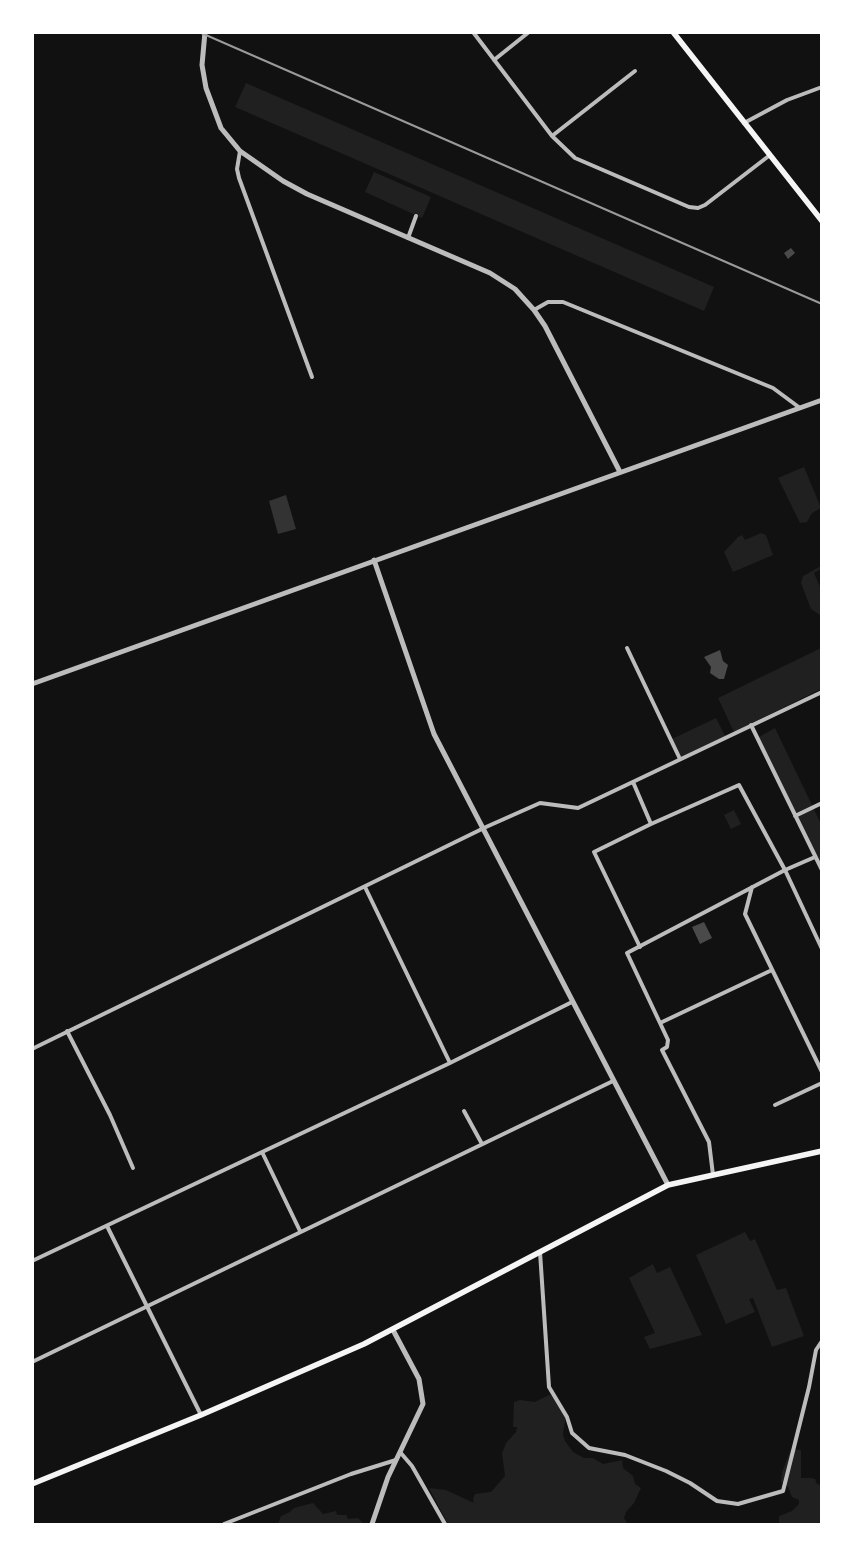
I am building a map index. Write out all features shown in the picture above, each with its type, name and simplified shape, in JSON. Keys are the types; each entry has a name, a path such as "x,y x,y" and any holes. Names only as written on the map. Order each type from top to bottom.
{"main road":[{"path":"673,32 822,221"},
{"path":"32,1484 341,1355 393,1330 668,1185 822,1152"}],"street":[{"path":"205,32 202,65 206,88 222,128 240,151 283,181 307,194 503,280 525,298 534,310 620,472"},
{"path":"473,32 552,136 566,150 582,162 689,207 698,208 705,205 770,155"},
{"path":"494,60 529,32"},
{"path":"552,136 635,71"},
{"path":"744,123 786,100 822,87"},
{"path":"240,151 237,169 239,178 312,377"},
{"path":"408,238 416,216"},
{"path":"534,310 548,302 563,302 773,388 800,408"},
{"path":"32,684 821,401"},
{"path":"374,560 434,734 668,1185"},
{"path":"627,648 680,759"},
{"path":"32,1049 365,888 483,828 540,803 578,808 822,692"},
{"path":"751,726 822,870"},
{"path":"634,782 651,824"},
{"path":"640,947 594,852 651,824 740,785 785,870 822,949"},
{"path":"795,816 822,803"},
{"path":"713,1175 709,1142 662,1050 667,1047 668,1040 628,953 785,870 815,857"},
{"path":"752,887 745,914 822,1072"},
{"path":"365,888 450,1063"},
{"path":"660,1023 772,970"},
{"path":"32,1261 450,1063 572,1002"},
{"path":"68,1032 110,1115 133,1168"},
{"path":"32,1362 614,1081"},
{"path":"775,1105 822,1083"},
{"path":"464,1111 482,1144"},
{"path":"262,1152 300,1231"},
{"path":"107,1226 200,1415"},
{"path":"540,1252 549,1387 567,1416 572,1433 589,1448 625,1455 666,1471 690,1483 717,1501 738,1504 783,1492 809,1387 816,1350 822,1341"},
{"path":"372,1524 396,1460 423,1404 419,1379 393,1330"},
{"path":"400,1452 412,1466 445,1524"},
{"path":"224,1524 352,1474 396,1460"}],"shaded area":[{"path":"246,83 714,287 704,311 235,107"},
{"path":"374,172 431,197 422,218 365,192"},
{"path":"804,467 821,508 812,513 807,522 800,523 778,478"},
{"path":"286,495 296,529 278,534 269,501"},
{"path":"761,533 766,535 773,555 733,572 724,552 738,537 742,535 745,540"},
{"path":"821,566 821,569 814,573 821,589 820,615 811,609 801,583 803,576"},
{"path":"821,648 821,689 734,732 718,698"},
{"path":"716,718 725,736 681,757 672,739"},
{"path":"775,728 821,824 821,866 759,737"},
{"path":"734,810 741,824 731,829 724,815"},
{"path":"745,1232 750,1241 755,1239 777,1290 786,1288 804,1336 772,1347 753,1298 749,1299 755,1312 726,1324 696,1255"},
{"path":"653,1264 657,1273 670,1267 702,1335 650,1349 644,1337 655,1333 629,1278"},
{"path":"549,1395 554,1396 566,1415 563,1434 565,1441 573,1452 584,1458 593,1458 603,1464 622,1460 623,1468 633,1476 635,1484 641,1488 634,1503 626,1512 624,1518 628,1524 448,1524 429,1488 446,1490 474,1503 475,1494 491,1492 505,1476 502,1453 506,1443 516,1432 517,1427 513,1427 514,1402 520,1400 535,1402"},
{"path":"791,1449 801,1450 801,1478 815,1479 817,1484 821,1485 821,1524 779,1523 779,1516 792,1511 799,1504 799,1500 792,1497 788,1487 781,1482 782,1472"},
{"path":"313,1503 323,1514 336,1511 337,1515 346,1515 348,1519 358,1518 363,1523 278,1524 281,1516 294,1508"}],"building":[{"path":"791,248 795,253 788,259 784,253"},
{"path":"720,650 723,661 728,665 724,679 719,679 710,673 711,667 704,657"},
{"path":"704,922 712,938 700,944 692,927"}],"railway":[{"path":"199,32 822,304"}]}
